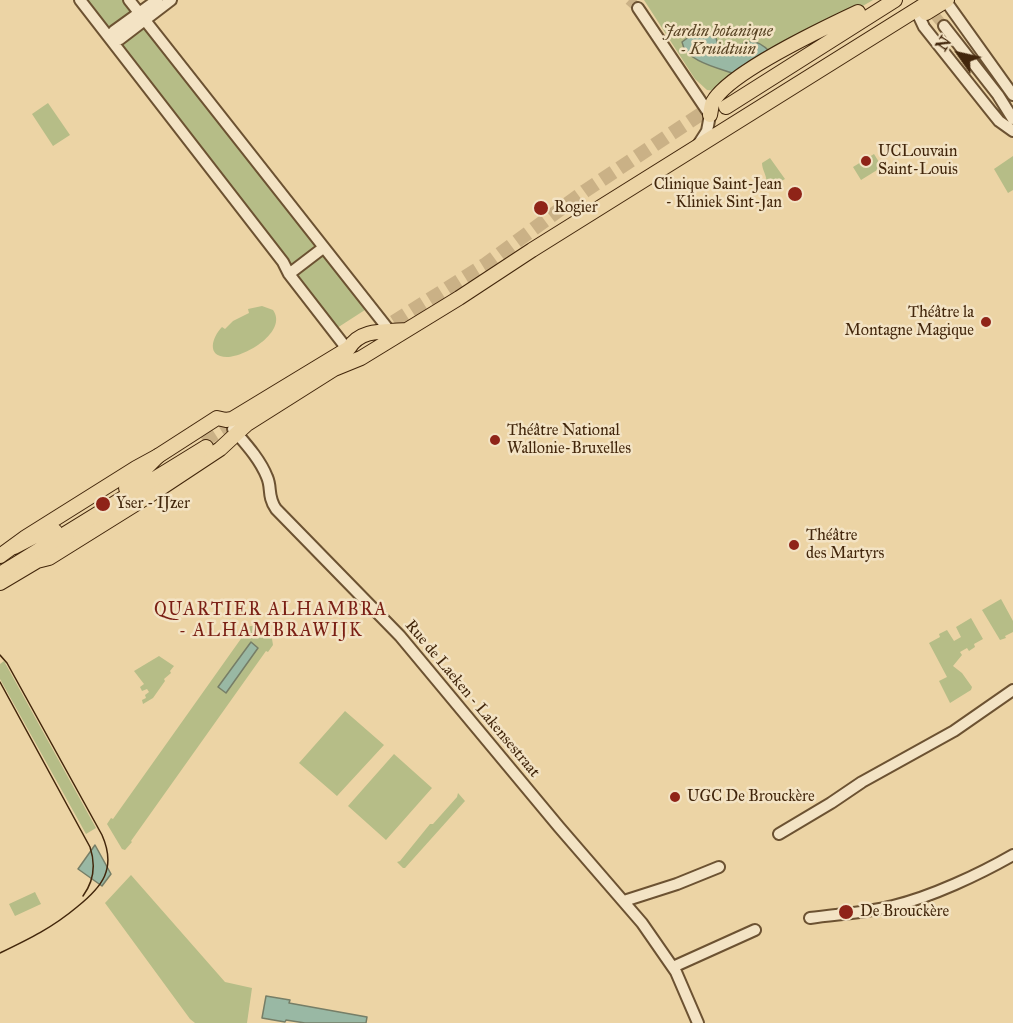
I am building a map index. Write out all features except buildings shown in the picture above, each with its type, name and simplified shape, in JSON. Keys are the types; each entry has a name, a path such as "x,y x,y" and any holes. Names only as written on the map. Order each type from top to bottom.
{"main road":[{"path":"723,100 878,0"},
{"path":"710,115 713,102 723,100 895,0"},
{"path":"0,583 38,561 49,558 158,490 220,449 247,424 334,369 361,358 388,336 406,330 693,150 709,135 852,52 883,40 917,14 942,0"},
{"path":"14,547 79,503 217,418 232,419 349,348 365,335 388,336"},
{"path":"349,348 353,356 361,358"},
{"path":"0,566 205,444"},
{"path":"125,492 158,456"},
{"path":"125,492 136,495 181,473"},
{"path":"38,561 62,531"},
{"path":"0,556 37,535 62,531"},
{"path":"0,574 62,531"}],"street":[{"path":"80,0 280,259 288,274 344,345 349,348"},
{"path":"129,0 323,248 388,336"},
{"path":"112,40 120,39 157,0"},
{"path":"141,16 171,0"},
{"path":"942,0 1013,95"},
{"path":"638,8 710,115 709,135"},
{"path":"917,14 993,114 1013,131"},
{"path":"944,26 1009,109 1013,119"},
{"path":"694,92 723,100"},
{"path":"288,274 323,248"},
{"name":"Rue de Laeken - Lakensestraat","path":"226,420 246,444 267,476 269,494 276,509 396,632 646,927 670,963 698,1023"},
{"path":"779,834 861,782 957,729 1013,690"},
{"path":"810,918 891,907 908,902 966,879 1013,855"},
{"path":"624,901 677,884 719,867"},
{"path":"670,963 755,930"}],"green space":[{"path":"85,0 123,0 132,12 108,30"},
{"name":"Jardin botanique - Kruidtuin","path":"644,0 873,0 717,91 707,90 695,79"},
{"path":"145,28 316,248 293,266 121,46"},
{"path":"48,103 70,135 53,146 32,114"},
{"path":"874,154 882,167 861,180 853,167"},
{"path":"1013,156 1013,190 1008,193 994,169"},
{"path":"770,158 785,179 765,190 763,186 766,184 766,178 762,163"},
{"path":"323,254 368,308 337,328 297,275"},
{"path":"262,306 273,310 276,318 275,326 270,334 254,348 244,353 227,357 216,354 214,341 222,327 225,329 233,321 249,313 248,309"},
{"path":"1001,599 1013,621 1013,632 1000,640 982,610"},
{"path":"971,618 983,639 974,644 975,647 969,651 967,648 960,652 962,655 953,666 962,673 972,687 971,690 950,703 939,681 947,677 929,643 947,630 954,641 961,637 956,627"},
{"path":"250,626 272,639 273,645 268,652 266,651 132,842 125,850 122,849 107,824 111,818 113,819"},
{"path":"159,656 174,666 153,698 143,704 142,700 149,692 147,689 142,691 140,687 144,684 134,671"},
{"path":"4,661 96,828 86,834 0,679 0,664"},
{"path":"345,711 384,745 337,796 299,763"},
{"path":"394,754 432,788 386,840 348,806"},
{"path":"458,793 465,801 403,868 397,862 457,797"},
{"path":"131,875 225,982 252,988 247,1023 195,1023 190,1019 105,903"},
{"path":"35,892 41,904 15,916 9,904"}],"shaded area":[{"path":"701,33 716,38 718,45 729,52 746,42 755,42 770,52 735,74 703,63 684,49 682,42 690,36"},
{"path":"251,642 258,648 226,693 218,687"},
{"path":"95,845 111,874 102,886 78,869"},
{"path":"266,996 290,1000 289,1003 367,1017 366,1023 305,1023 262,1018"}],"tunnel":[{"path":"629,0 638,8"},
{"path":"925,4 944,26"},
{"path":"376,333 486,264 585,191 716,104"},
{"path":"203,441 240,418"}],"tram line":[{"path":"0,655 7,663 102,835 108,858 100,884 86,900 49,927 0,953"},
{"path":"0,682 90,847 93,873 90,885 83,896"}],"place":[{"name":"UCLouvain Saint-Louis","path":"866,161"},
{"name":"Clinique Saint-Jean - Kliniek Sint-Jan","path":"795,194"},
{"name":"Rogier","path":"541,208"},
{"name":"Théâtre la Montagne Magique","path":"986,322"},
{"name":"Théâtre National Wallonie-Bruxelles","path":"495,440"},
{"name":"Yser - IJzer","path":"103,504"},
{"name":"Théâtre des Martyrs","path":"794,545"},
{"name":"UGC De Brouckère","path":"675,797"},
{"name":"De Brouckère","path":"846,912"}],"district":[{"name":"QUARTIER ALHAMBRA - ALHAMBRAWIJK","path":"271,621"}]}
